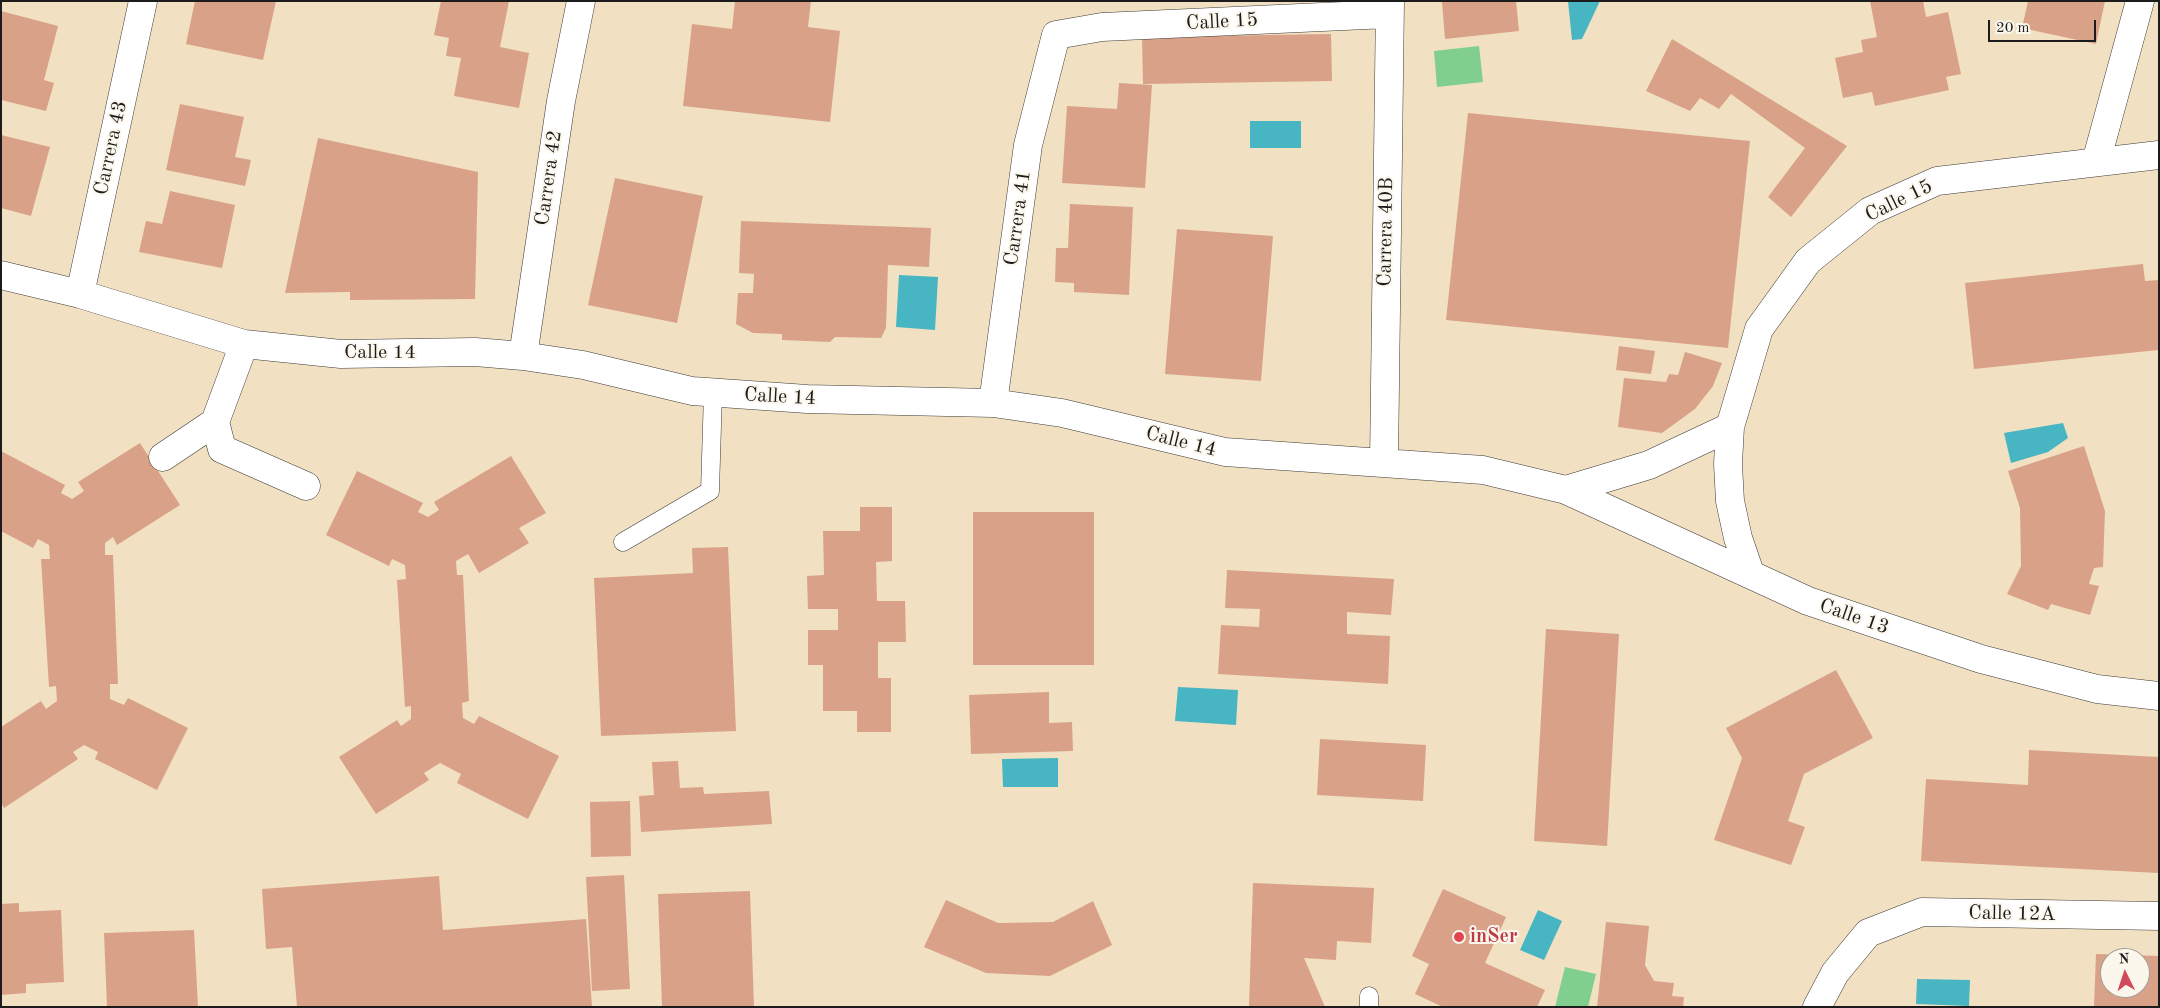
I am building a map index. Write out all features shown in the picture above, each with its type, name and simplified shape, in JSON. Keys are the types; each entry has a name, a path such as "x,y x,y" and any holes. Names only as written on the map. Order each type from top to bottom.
{"street":[{"name":"Carrera 43","path":"80,294 143,1"},
{"name":"Carrera 42","path":"523,356 560,101 581,1"},
{"path":"2096,162 2140,1"},
{"name":"Calle 15","path":"1056,35 1102,27 1389,8"},
{"name":"Carrera 40B","path":"1384,462 1389,8"},
{"name":"Carrera 41","path":"993,403 1028,145 1056,35"},
{"name":"Calle 15","path":"1750,573 1738,538 1730,501 1728,464 1730,427 1759,329 1808,261 1870,211 1937,181 2159,155"},
{"name":"Calle 14","path":"1,275 80,294 244,344 341,354 475,352 523,356 583,365 692,391 713,393 807,399 993,403 1062,412 1225,452 1483,470 1566,490"},
{"path":"163,457 214,422 244,344"},
{"path":"214,422 222,449 306,486"},
{"path":"1566,490 1650,465 1730,427"},
{"name":"Calle 13","path":"1566,490 1750,573 1808,602 1981,659 2097,689 2159,696"},
{"name":"Calle 12A","path":"1816,1007 1836,973 1868,933 1922,912 2159,916"}],"lane":[{"path":"623,542 710,492 713,393"}],"green space":[{"path":"1479,46 1483,82 1437,87 1434,51"},
{"path":"1565,967 1596,974 1588,1007 1555,1007"}],"water":[{"path":"1568,1 1600,1 1582,39 1572,40"},
{"path":"1250,121 1301,121 1301,148 1250,148"},
{"path":"899,275 938,277 935,330 896,327"},
{"path":"2063,423 2068,438 2048,452 2011,463 2004,433"},
{"path":"1178,687 1238,690 1236,725 1175,721"},
{"path":"1058,758 1058,787 1003,787 1002,759"},
{"path":"1538,910 1562,921 1544,960 1520,950"},
{"path":"1917,979 1970,980 1969,1006 1916,1004"}],"building":[{"path":"195,1 276,1 263,60 186,44"},
{"path":"441,1 509,1 500,47 529,53 519,108 454,96 461,58 446,56 449,38 434,35"},
{"path":"735,1 811,1 808,27 840,31 830,122 683,106 692,24 732,29"},
{"path":"1516,1 1519,31 1445,39 1442,2"},
{"path":"1870,1 1923,1 1926,17 1948,12 1961,74 1946,77 1949,90 1875,106 1872,92 1843,98 1835,58 1863,52 1861,40 1877,37"},
{"path":"2028,1 2105,1 2096,44 2022,28"},
{"path":"1,11 58,26 44,80 54,83 46,111 1,100"},
{"path":"1331,34 1332,81 1143,84 1142,37"},
{"path":"1672,39 1847,146 1791,217 1768,197 1805,148 1731,94 1719,109 1700,98 1690,111 1646,91"},
{"path":"1119,83 1152,85 1145,188 1062,183 1067,106 1117,109"},
{"path":"180,104 244,117 235,157 251,160 245,186 166,170"},
{"path":"1468,113 1750,141 1728,348 1446,320"},
{"path":"1,135 50,147 31,216 1,208"},
{"path":"318,138 478,172 475,299 350,300 350,292 285,293"},
{"path":"615,178 703,196 677,323 588,305"},
{"path":"170,191 235,205 222,268 139,252 146,221 162,224"},
{"path":"1070,204 1133,207 1129,295 1074,292 1074,283 1055,282 1056,248 1068,248"},
{"path":"741,221 931,228 929,267 888,265 886,328 881,338 835,337 830,342 782,340 782,334 753,333 736,324 738,293 753,293 754,274 739,273"},
{"path":"1177,229 1273,236 1261,381 1165,374"},
{"path":"2143,264 2145,281 2159,280 2158,350 1974,369 1965,283"},
{"path":"1619,346 1655,351 1651,374 1616,370"},
{"path":"1685,352 1722,363 1713,386 1695,409 1662,433 1618,427 1624,378 1666,382 1669,374 1678,375"},
{"path":"140,443 180,505 117,545 113,537 105,543 105,555 113,555 118,684 110,684 110,699 124,705 128,698 188,728 157,790 95,759 98,752 84,745 73,752 78,759 4,808 1,803 1,727 41,701 46,709 57,701 56,686 49,687 41,559 50,559 49,545 38,539 33,548 1,531 1,451 65,485 61,493 72,499 84,491 78,482"},
{"path":"2084,446 2105,511 2103,567 2094,568 2089,584 2099,586 2090,615 2051,604 2048,610 2007,594 2021,566 2020,508 2008,471"},
{"path":"511,456 546,513 519,528 529,543 479,573 468,554 456,561 457,575 463,575 469,701 462,703 463,718 474,724 479,716 559,756 528,819 457,783 461,774 440,763 424,773 429,780 376,814 339,757 397,720 401,726 411,719 411,706 405,707 397,580 406,579 405,565 392,559 389,566 326,535 357,471 423,503 418,512 428,517 439,510 434,502"},
{"path":"860,507 892,507 892,561 876,562 877,601 905,601 906,642 878,642 878,678 891,678 891,732 857,732 857,711 823,711 823,665 808,665 808,630 838,630 838,609 808,609 807,576 824,575 823,531 860,531"},
{"path":"973,512 1094,512 1094,665 973,665"},
{"path":"728,547 736,731 601,736 594,578 693,573 692,548"},
{"path":"1227,570 1394,579 1391,615 1347,612 1347,634 1390,636 1388,684 1218,674 1221,625 1259,627 1260,609 1225,608"},
{"path":"1546,629 1619,634 1607,846 1534,841"},
{"path":"1836,670 1873,738 1804,774 1788,821 1805,827 1791,865 1714,840 1742,758 1726,728"},
{"path":"1049,692 1049,723 1072,722 1073,751 971,754 969,695"},
{"path":"1320,739 1426,745 1423,801 1317,795"},
{"path":"2029,750 2159,757 2159,873 1921,861 1926,779 2028,785"},
{"path":"678,761 680,788 703,787 704,794 769,791 772,824 641,832 639,796 654,795 652,762"},
{"path":"630,801 631,856 591,857 590,802"},
{"path":"624,875 630,989 592,991 586,877"},
{"path":"439,876 443,930 586,919 592,1007 297,1007 292,947 266,949 262,889"},
{"path":"1253,883 1374,888 1371,943 1337,941 1336,960 1304,958 1325,1007 1249,1007"},
{"name":"inSer","path":"1443,889 1506,917 1485,963 1545,990 1537,1007 1443,1007 1415,994 1429,964 1412,956"},
{"path":"750,891 754,1007 662,1007 658,894"},
{"path":"946,900 998,923 1053,922 1093,901 1112,945 1050,976 986,973 924,947"},
{"path":"19,903 19,912 61,910 64,982 26,984 26,993 1,995 1,904"},
{"path":"1606,922 1649,926 1645,965 1654,981 1674,983 1672,996 1684,997 1683,1007 1597,1007"},
{"path":"194,930 198,1007 107,1007 104,933"},
{"path":"2096,954 2100,954 2100,998 2150,998 2150,956 2159,956 2159,1007 2094,1007"}],"place":[{"name":"inSer","path":"1459,937"}]}
